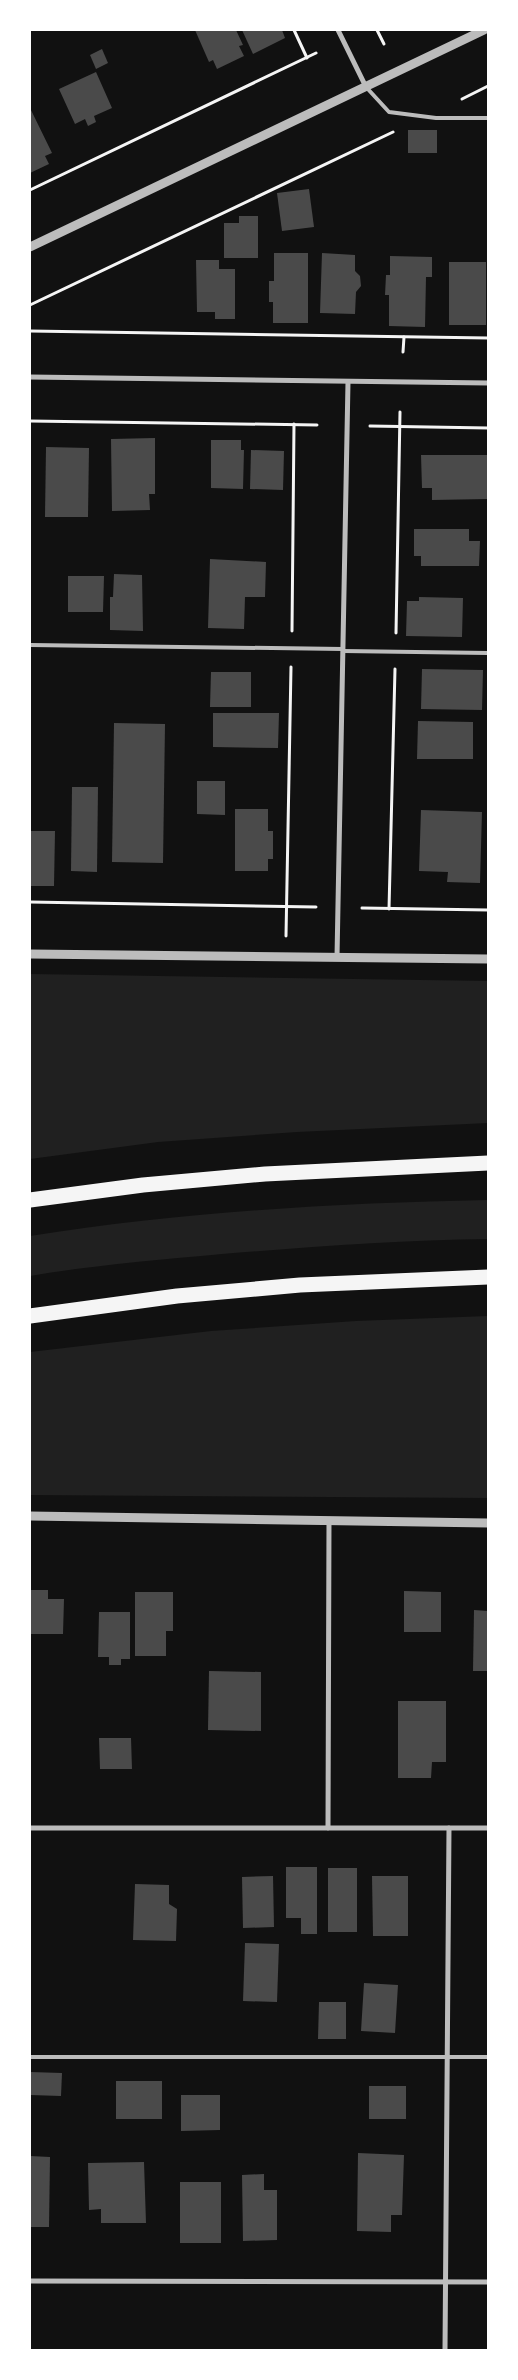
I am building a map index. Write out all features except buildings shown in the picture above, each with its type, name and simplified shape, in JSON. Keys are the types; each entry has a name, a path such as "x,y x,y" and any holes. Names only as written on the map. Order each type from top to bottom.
{"highway":[{"path":"30,1200 143,1185 265,1174 488,1163"},
{"path":"30,1316 196,1294 300,1285 488,1277"}],"street":[{"path":"338,30 366,86"},
{"path":"30,247 484,30"},
{"path":"30,377 488,383"},
{"path":"336,957 348,382"},
{"path":"30,954 488,959"},
{"path":"30,1516 488,1523"},
{"path":"328,1828 329,1521"},
{"path":"30,1828 488,1828"},
{"path":"445,2350 449,1828"},
{"path":"30,2281 488,2282"}],"lane":[{"path":"366,86 389,112 424,116 488,118"},
{"path":"30,645 291,648 488,653"},
{"path":"30,2057 488,2057"}],"path":[{"path":"294,30 307,58"},
{"path":"377,30 384,44"},
{"path":"30,190 316,53"},
{"path":"30,305 488,86"},
{"path":"30,331 488,338"},
{"path":"403,352 404,336"},
{"path":"30,421 317,425"},
{"path":"286,936 294,424"},
{"path":"370,426 488,428"},
{"path":"30,902 316,907"},
{"path":"362,908 488,910"}],"shaded area":[{"path":"30,974 488,981 488,1123 297,1132 158,1142 30,1159"},
{"path":"488,1200 488,1239 388,1242 222,1254 102,1266 30,1276 30,1236 144,1221 258,1210"},
{"path":"488,1316 488,1498 30,1495 30,1352 211,1331 356,1321"}]}
